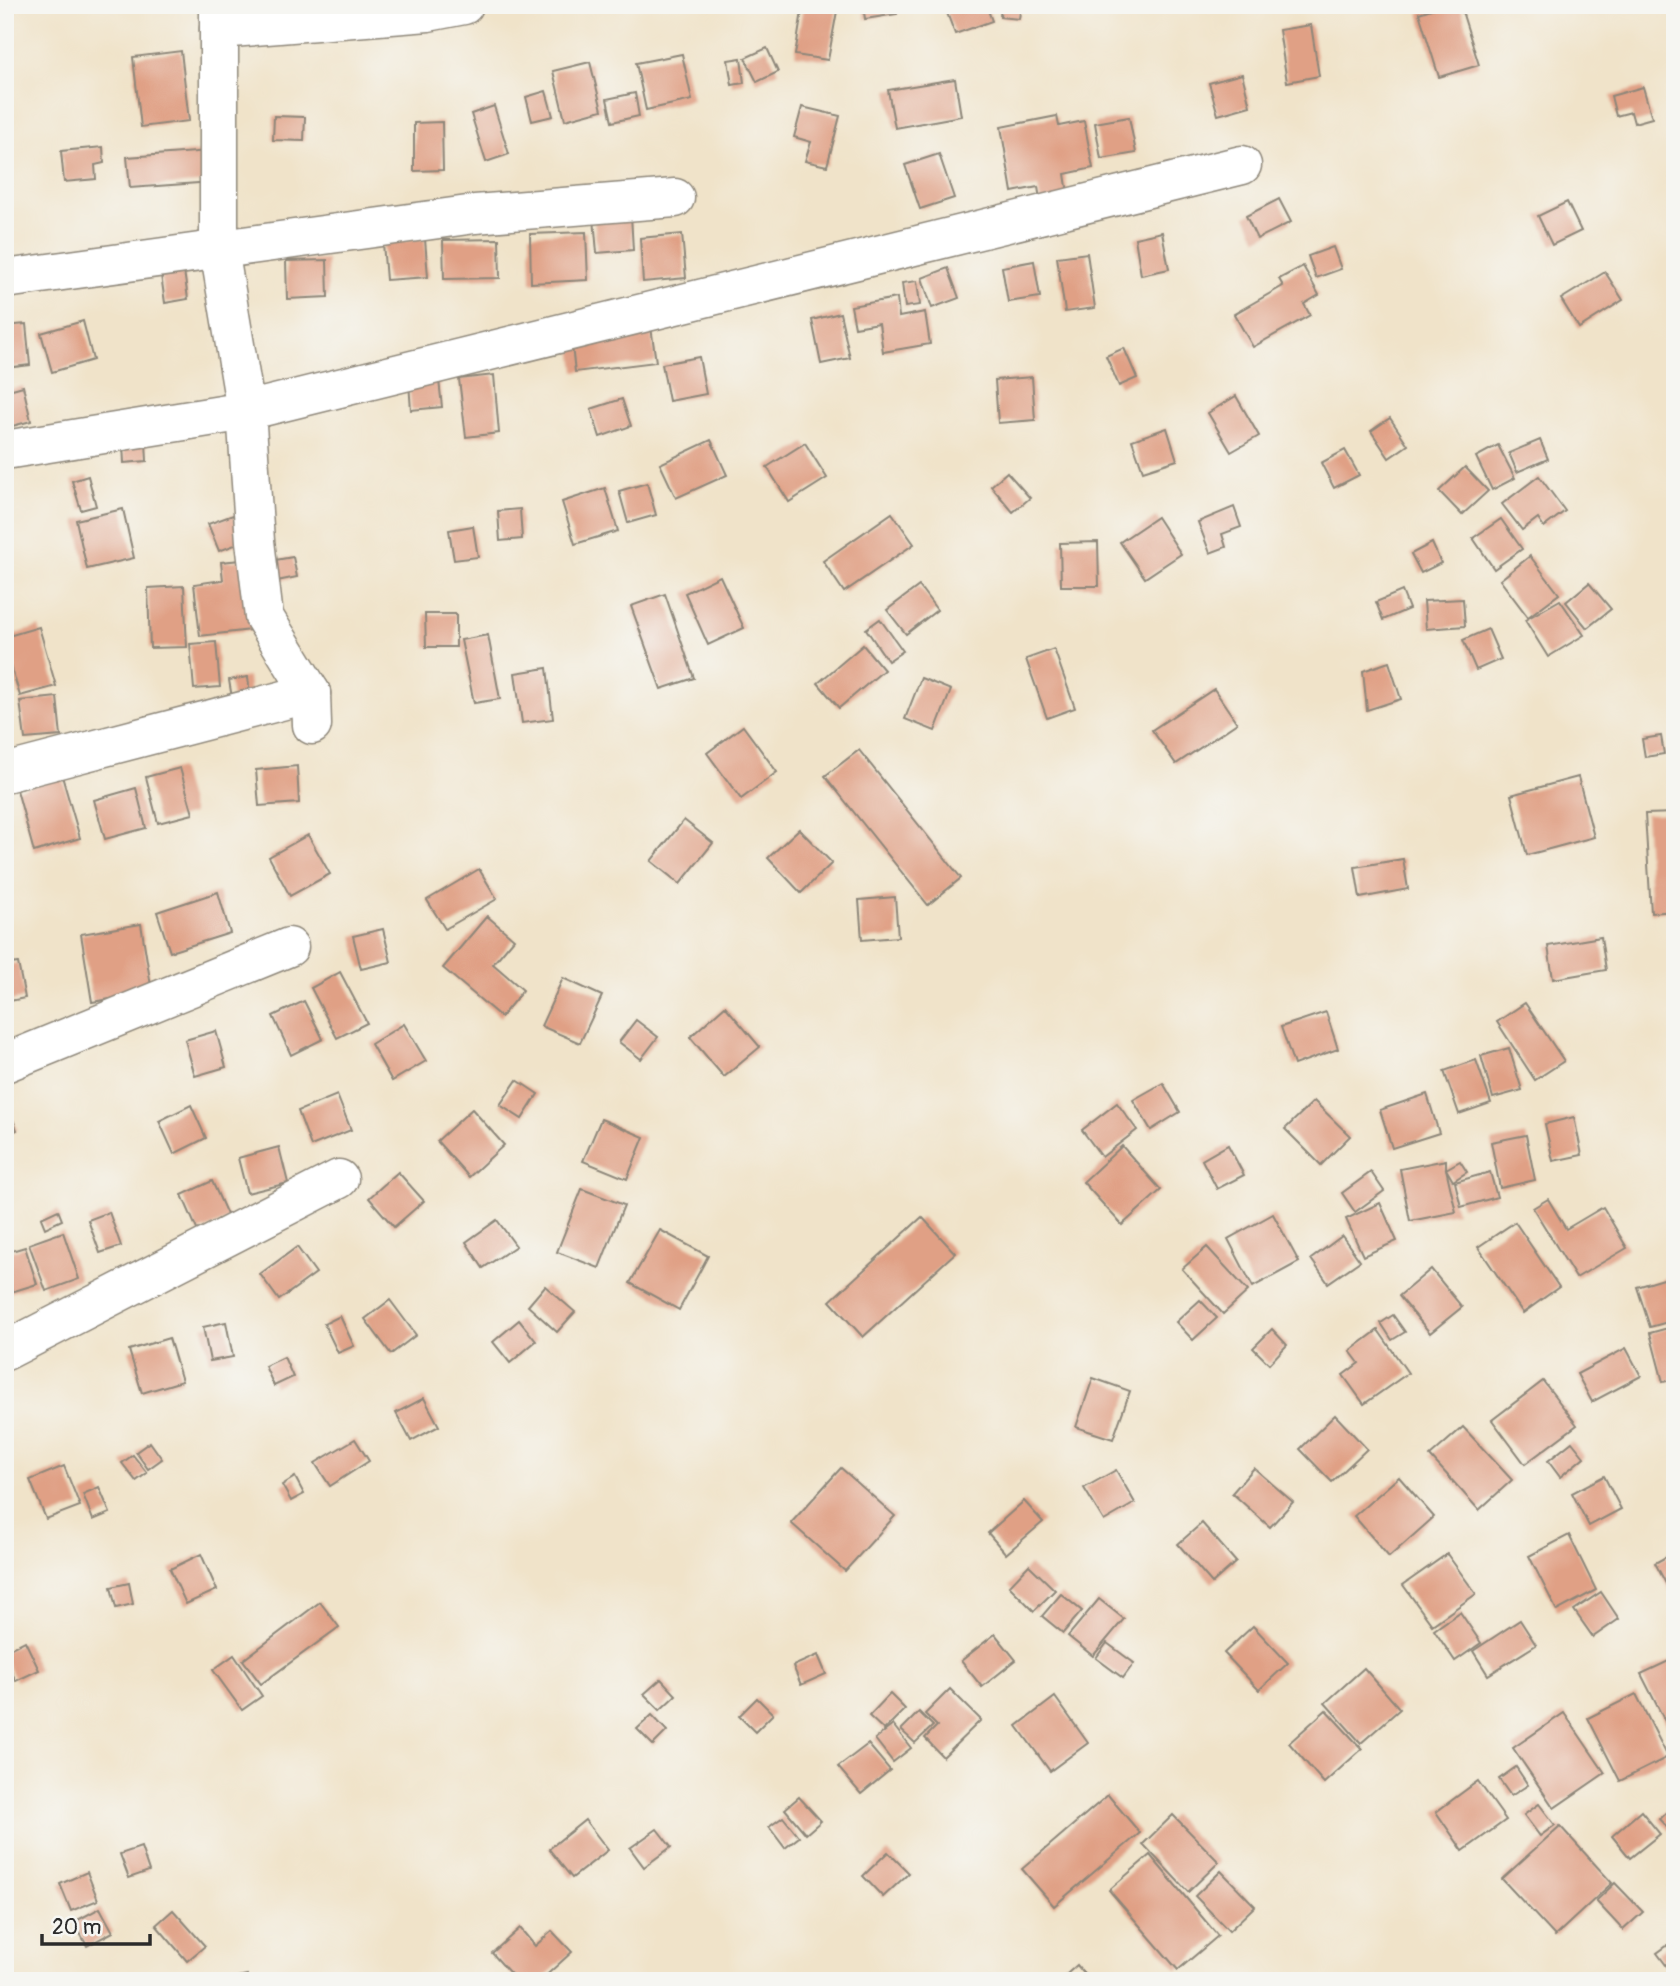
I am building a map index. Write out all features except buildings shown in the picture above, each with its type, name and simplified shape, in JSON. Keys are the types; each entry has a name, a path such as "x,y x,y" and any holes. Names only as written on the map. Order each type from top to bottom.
{"street":[{"path":"5,774 311,709 264,617 246,411 219,249 219,17 428,12 464,5"},
{"path":"5,450 246,411 1242,165"},
{"path":"5,279 475,214 675,198"},
{"path":"5,1063 289,947"},
{"path":"5,1351 339,1179"}]}
